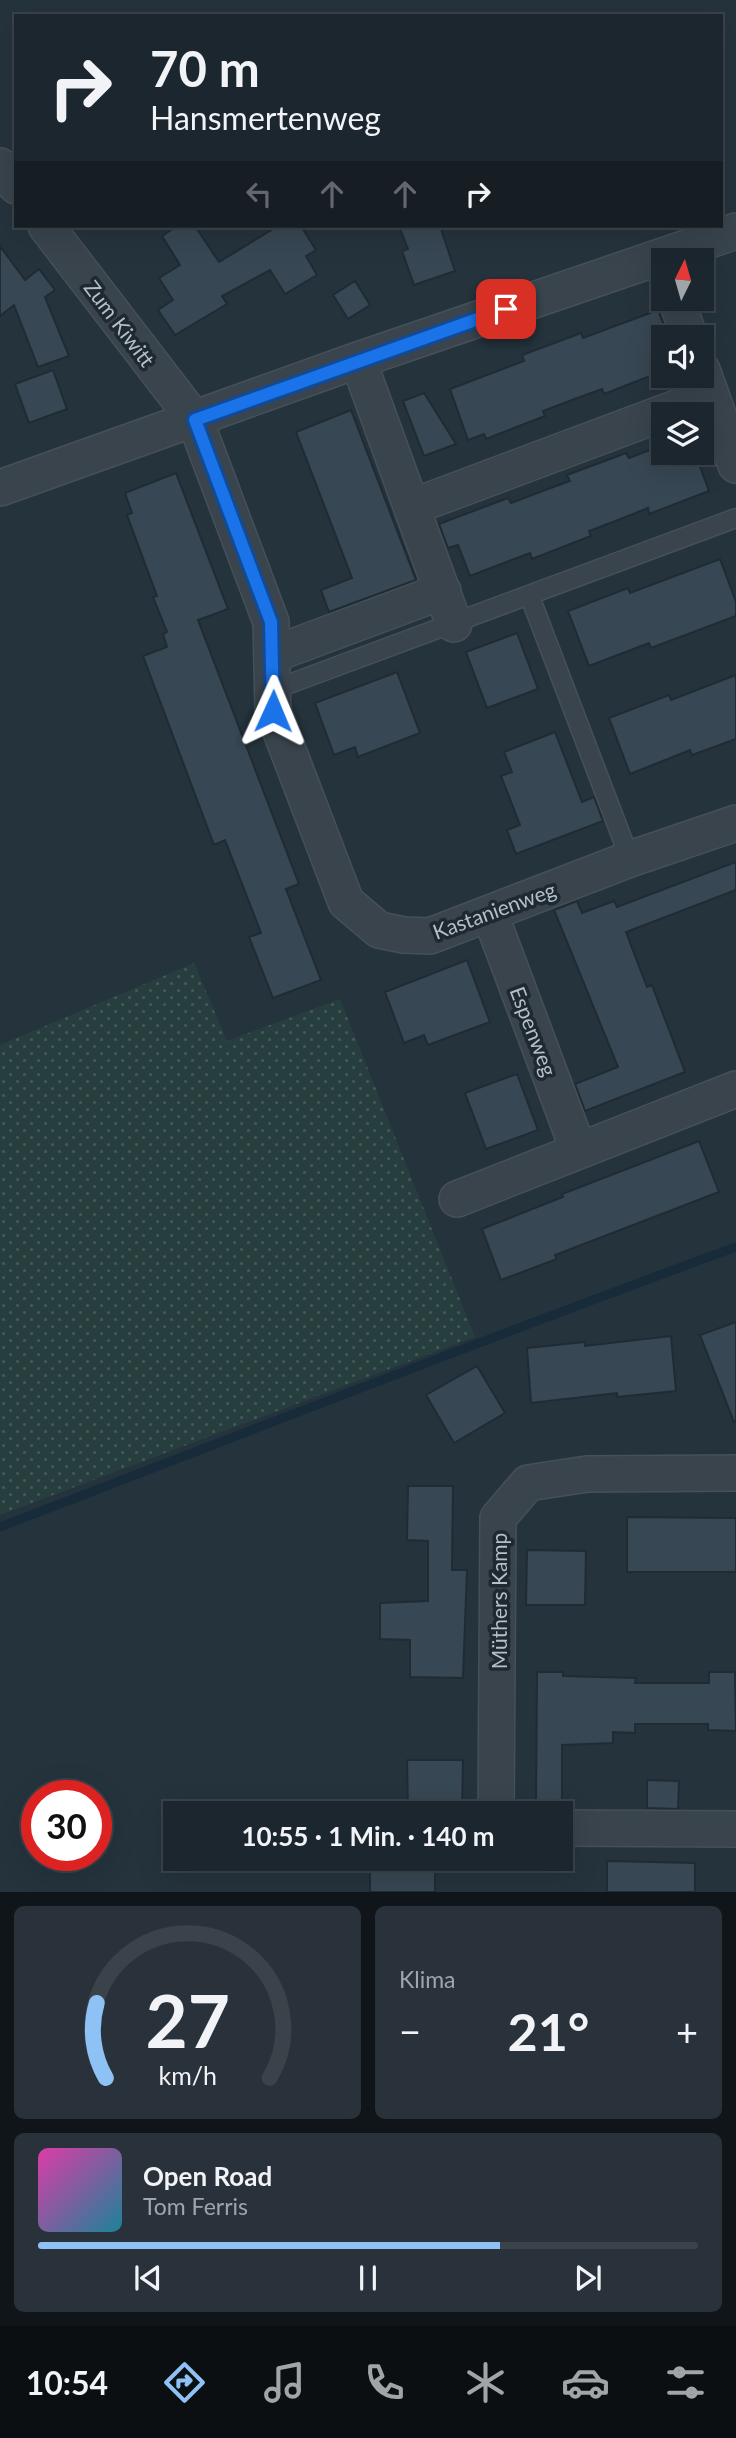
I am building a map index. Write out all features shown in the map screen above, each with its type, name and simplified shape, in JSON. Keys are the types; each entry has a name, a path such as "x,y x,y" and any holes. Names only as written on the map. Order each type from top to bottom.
{"street":[{"path":"0,166 14,184"},
{"name":"Zum Kiwitt","path":"48,228 195,420"},
{"path":"694,248 736,231"},
{"path":"0,488 358,360 651,265"},
{"path":"358,360 454,624"},
{"path":"412,507 694,388"},
{"path":"708,388 736,465"},
{"name":"Kastanienweg","path":"195,420 271,622 274,654 273,711 346,902 379,930 430,936 630,859 736,823"},
{"path":"274,654 443,591"},
{"name":"Espenweg","path":"490,914 578,1149"},
{"path":"457,1199 578,1149 736,1089"},
{"name":"Müthers Kamp","path":"496,1801 498,1518 528,1483 587,1474 736,1473"},
{"path":"573,1828 736,1829"}],"lane":[{"path":"273,690 530,597 736,518"},
{"path":"530,597 630,859"}],"green space":[{"path":"194,963 227,1041 340,999 475,1337 0,1515 0,1045"}],"building":[{"path":"174,228 196,228 219,262 275,228 302,228 316,250 306,256 317,275 285,294 270,270 222,296 227,304 175,335 158,310 173,300 159,278 180,265 162,236"},
{"path":"400,228 441,228 455,271 414,285 402,251 408,249"},
{"path":"0,246 25,280 39,269 55,290 45,297 69,356 38,367 14,305 0,316"},
{"path":"355,281 370,305 348,319 333,295"},
{"path":"653,312 659,312 664,325 651,325 651,376 604,394 602,389 543,411 545,416 486,439 484,434 468,440 450,389 524,361 522,355 581,333 583,338"},
{"path":"53,370 67,409 29,423 15,384"},
{"path":"424,393 456,444 424,456 403,401"},
{"path":"351,410 416,580 329,612 321,590 352,578 296,432"},
{"path":"651,450 651,465 699,465 709,491 649,514 648,508 589,531 591,536 532,559 530,553 470,576 458,545 448,548 439,524 508,498 511,503 570,481 567,475 626,453 629,458"},
{"path":"176,473 228,609 198,620 299,884 286,889 321,980 273,998 249,937 261,933 225,840 214,845 143,656 167,647 163,634 167,632 153,597 157,596 127,515 132,513 125,493"},
{"path":"720,559 736,602 736,616 651,648 649,643 589,666 568,611 628,588 630,593"},
{"path":"517,633 538,689 487,708 466,652"},
{"path":"397,672 420,733 358,757 355,747 334,755 315,703"},
{"path":"736,675 736,739 692,755 690,750 630,774 609,718 669,695 671,700"},
{"path":"555,732 582,802 594,797 603,821 516,854 507,830 520,825 501,776 512,772 504,752"},
{"path":"736,862 736,890 626,932 647,987 652,985 685,1072 585,1111 575,1084 618,1067 554,910 577,901 582,913 614,901 617,907"},
{"path":"467,960 490,1022 428,1045 424,1035 404,1043 385,992"},
{"path":"517,1074 538,1130 486,1149 465,1093"},
{"path":"699,1141 719,1192 555,1255 557,1259 501,1280 482,1229 563,1197 562,1194"},
{"path":"736,1322 736,1422 734,1422 700,1335"},
{"path":"671,1336 676,1391 617,1397 617,1393 531,1403 527,1348 585,1342 585,1346"},
{"path":"477,1366 505,1413 454,1443 426,1395"},
{"path":"408,1486 453,1486 452,1570 467,1570 463,1678 410,1677 410,1640 380,1639 380,1603 428,1601 428,1541 407,1540"},
{"path":"627,1517 736,1518 736,1572 627,1572"},
{"path":"527,1550 586,1551 585,1605 526,1605"},
{"path":"537,1672 563,1672 563,1676 636,1678 635,1683 709,1683 709,1672 735,1672 736,1731 708,1730 708,1724 635,1724 635,1733 613,1732 613,1743 562,1745 562,1801 536,1801"},
{"path":"407,1760 463,1760 462,1801 408,1801"},
{"path":"647,1780 679,1781 678,1809 647,1808"},
{"path":"607,1861 695,1863 695,1892 607,1892"},
{"path":"370,1871 435,1871 435,1892 370,1892"}],"waterway":[{"path":"0,1527 459,1350 736,1247"}],"route":[{"path":"273,711 274,654 271,622 195,420 506,309"}]}
